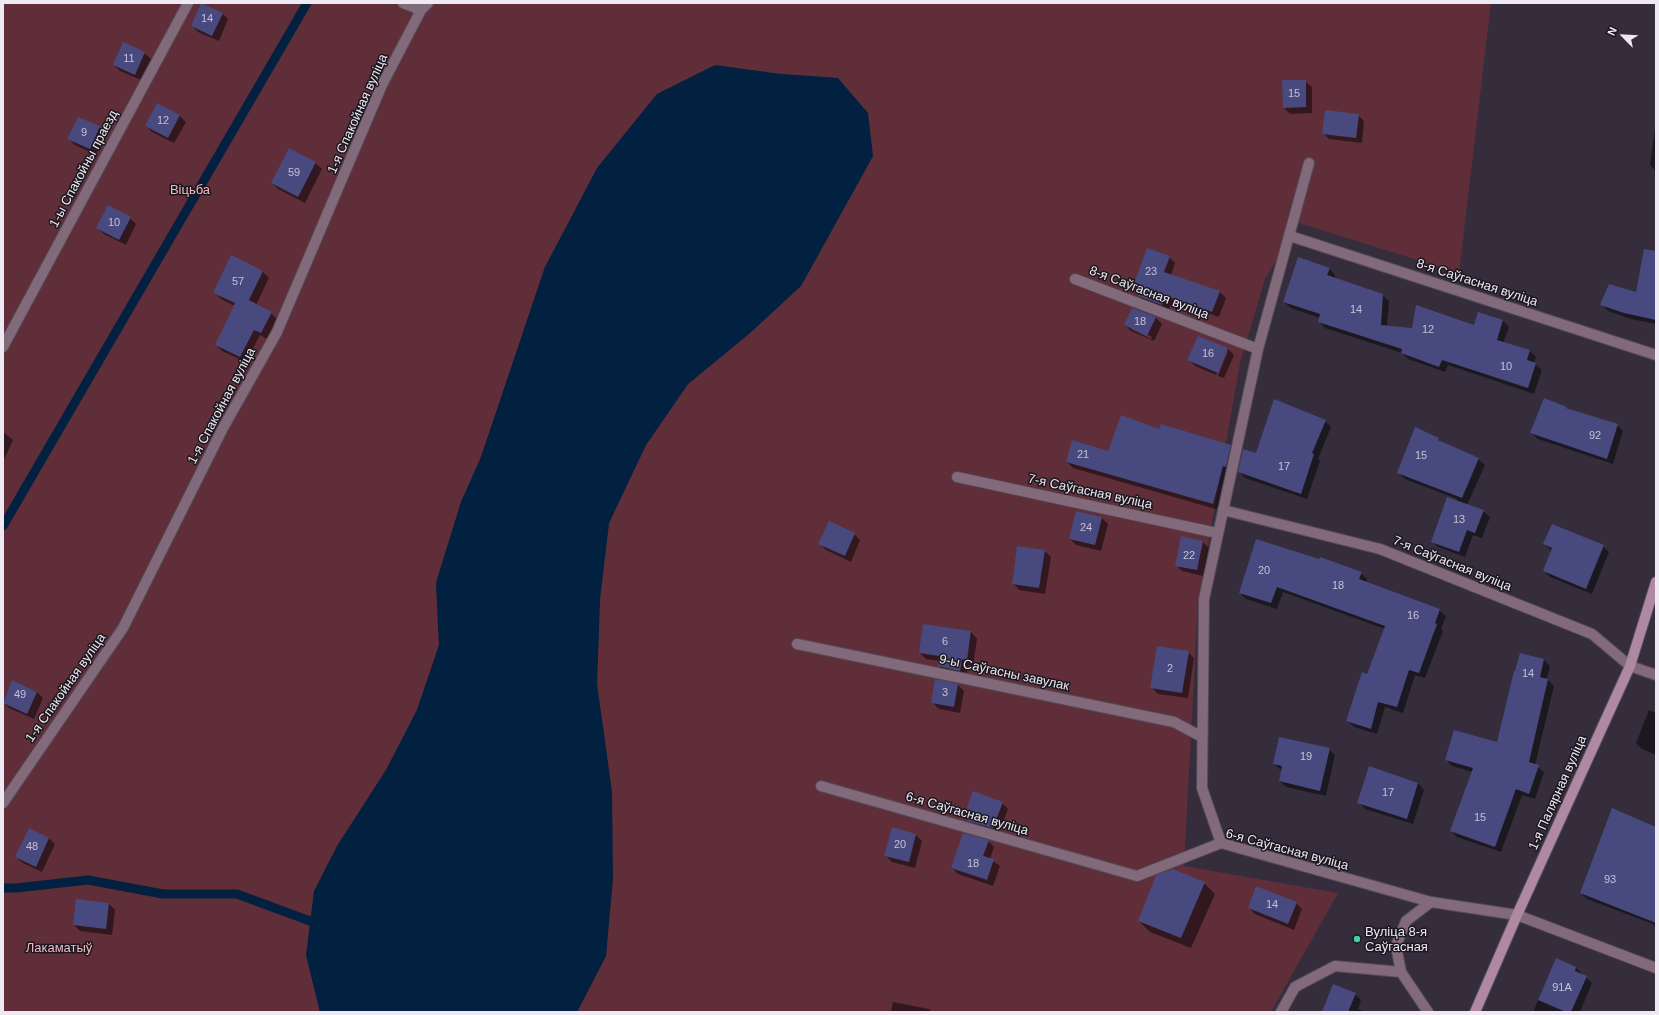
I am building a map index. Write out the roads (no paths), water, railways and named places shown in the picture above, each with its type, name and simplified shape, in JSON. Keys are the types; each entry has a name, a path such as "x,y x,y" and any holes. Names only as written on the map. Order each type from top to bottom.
{"street":[{"name":"1-ы Спакойны праезд","path":"3,348 188,3"},
{"path":"403,3 425,7"},
{"name":"1-я Спакойная вуліца","path":"3,803 123,628 223,428 277,332 382,85 425,7"},
{"path":"1221,843 1202,788 1204,599 1217,533 1258,349 1309,163"},
{"name":"8-я Саўгасная вуліца","path":"1290,236 1656,356"},
{"name":"8-я Саўгасная вуліца","path":"1075,279 1258,349"},
{"name":"7-я Саўгасная вуліца","path":"958,477 1217,533"},
{"name":"7-я Саўгасная вуліца","path":"1223,510 1380,549 1592,634 1630,666 1656,675"},
{"name":"1-я Палярная вуліца","path":"1475,1012 1517,915 1630,666 1656,582"},
{"name":"9-ы Саўгасны завулак","path":"797,644 1174,722 1202,737"},
{"name":"6-я Саўгасная вуліца","path":"821,786 1137,876 1221,843 1431,902 1517,915 1656,968"},
{"path":"1428,1012 1401,972 1396,946 1406,921 1431,902"},
{"path":"1281,1012 1295,987 1335,966 1401,972"}],"water":[{"path":"715,65 781,74 838,78 868,113 873,156 801,286 750,333 688,384 646,445 609,523 600,599 597,684 612,792 613,878 606,956 577,1012 320,1012 306,955 314,891 337,846 386,770 417,710 439,645 436,583 461,502 481,457 545,267 597,168 657,94"}],"waterway":[{"path":"3,526 307,3"},
{"path":"3,888 16,888 88,880 163,894 237,894 310,921"}],"place":[{"name":"Вуліца 8-я Саўгасная","path":"1357,939"}],"park label":[{"name":"Віцьба","path":"190,190"},
{"name":"Лакаматыў","path":"59,948"}]}
